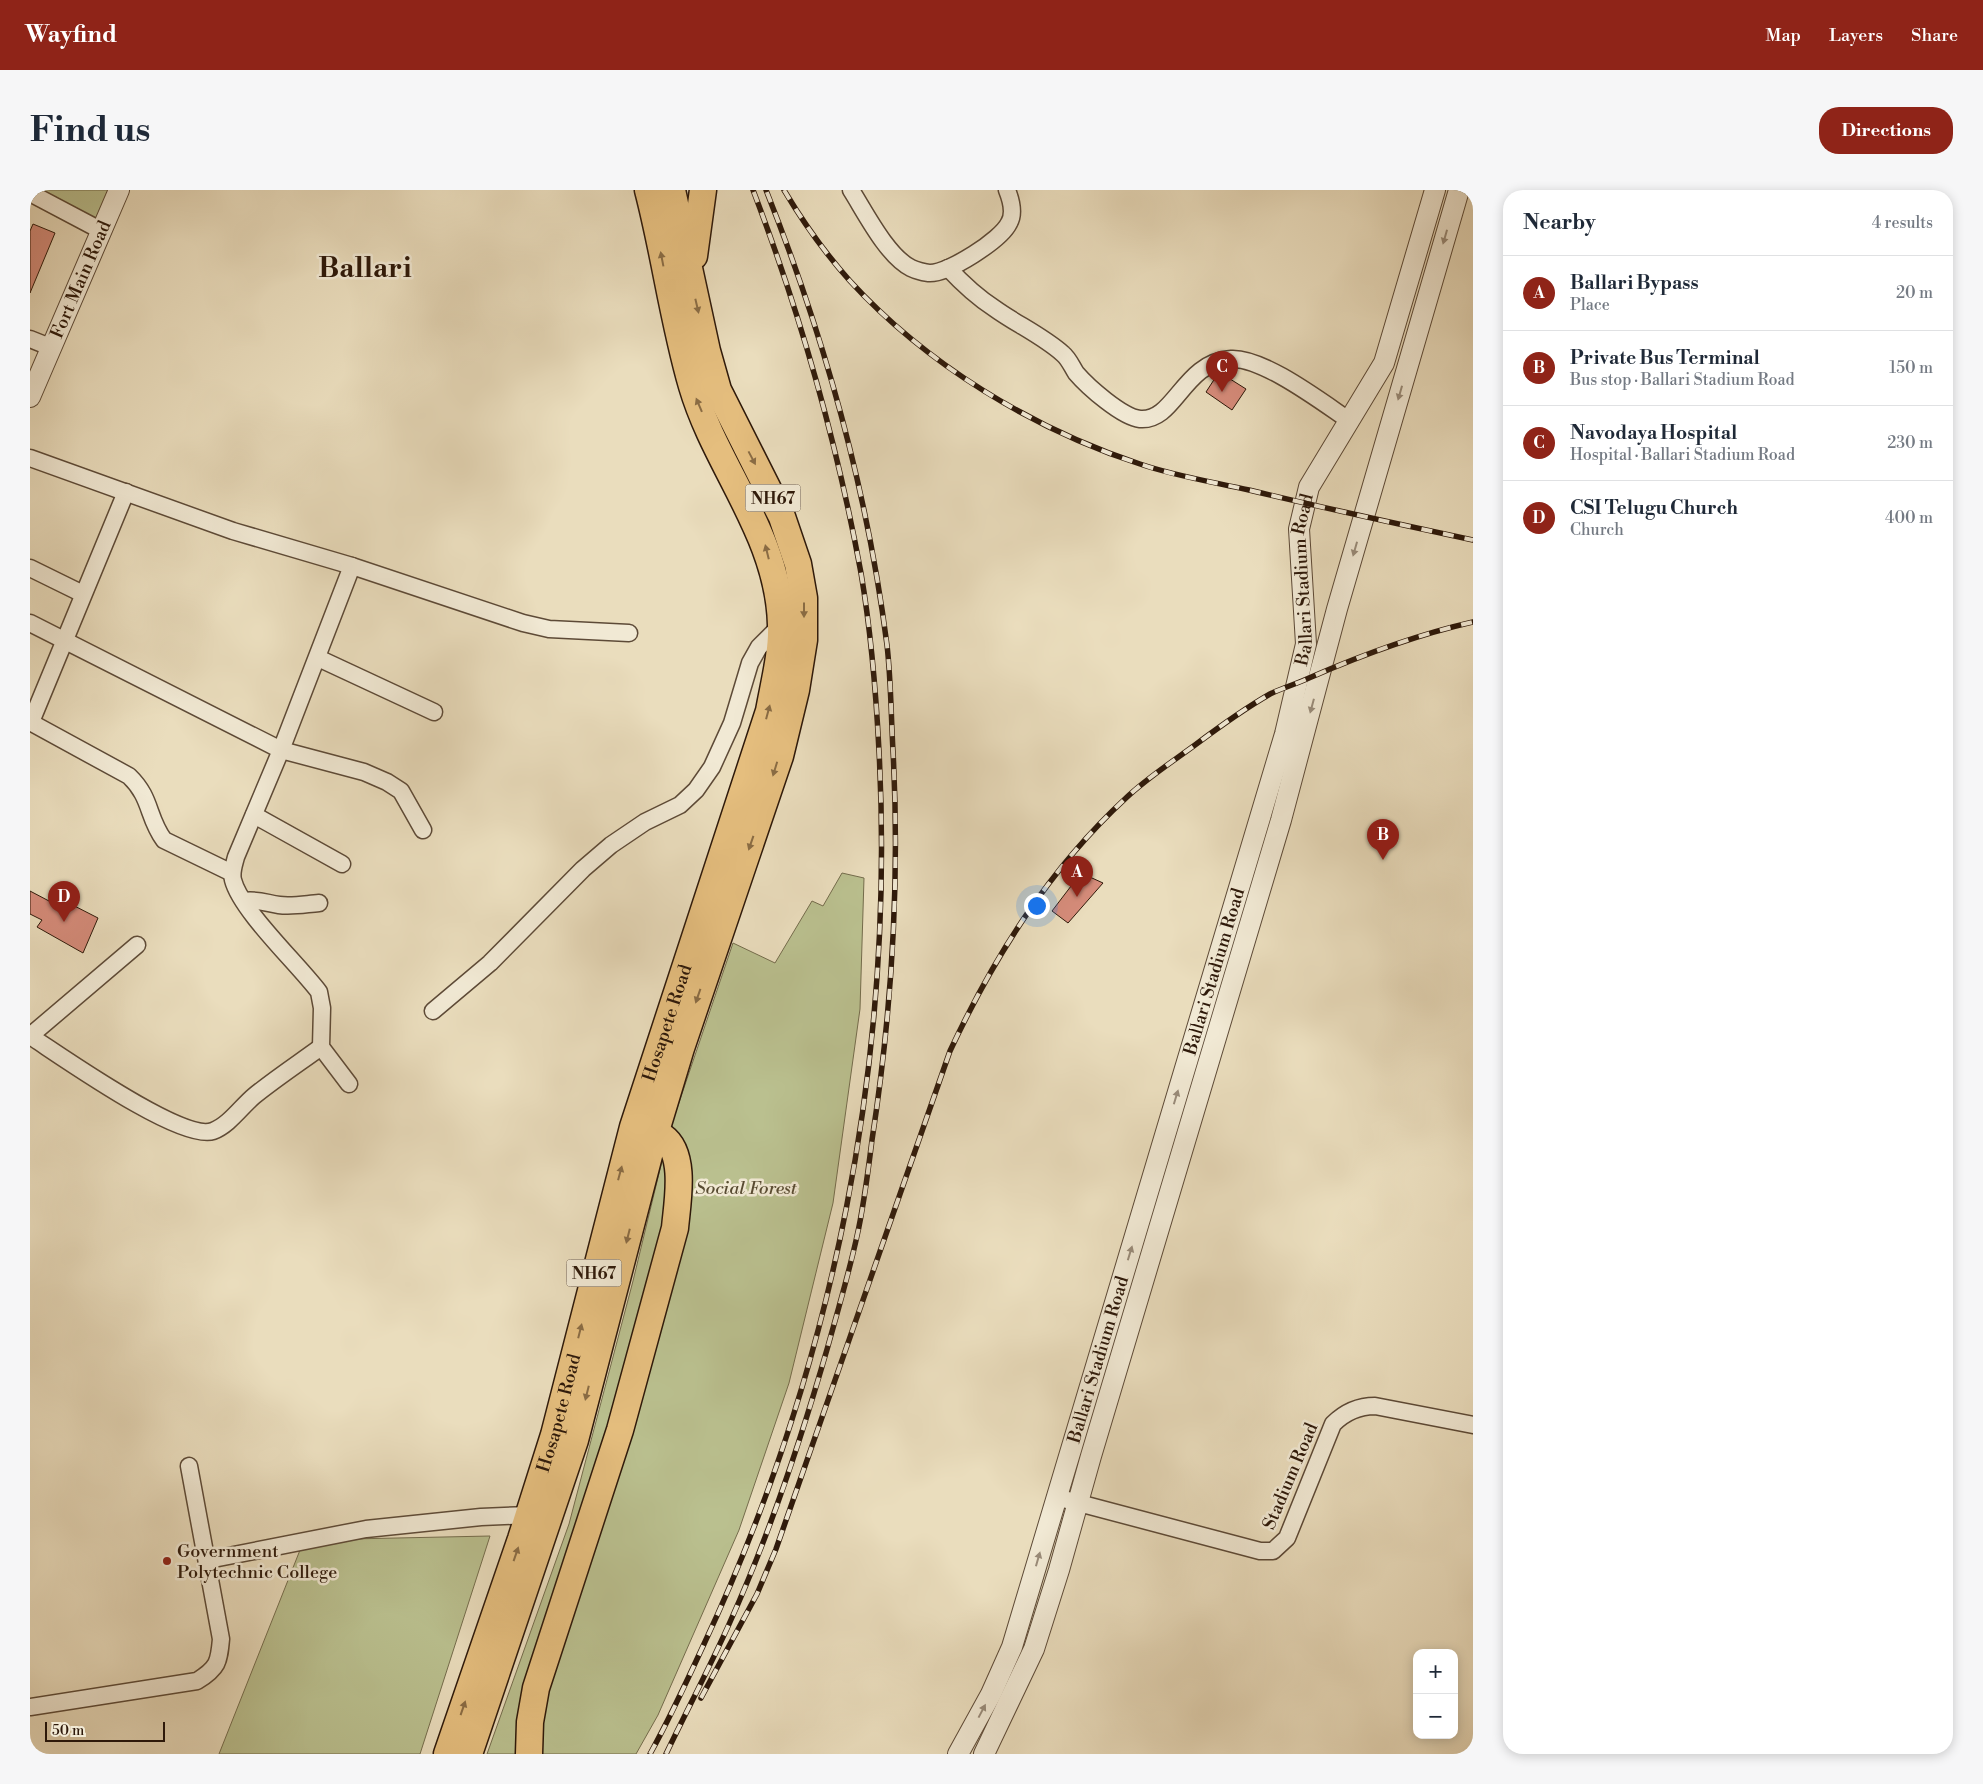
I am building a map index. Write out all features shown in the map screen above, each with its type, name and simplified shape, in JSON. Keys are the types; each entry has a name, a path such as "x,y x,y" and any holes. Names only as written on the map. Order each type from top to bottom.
{"highway":[{"path":"692,280 703,190"},
{"name":"NH67","path":"664,198 692,280"},
{"name":"Hosapete Road","path":"447,1754 529,1515 554,1435 769,711 781,625 776,590 764,541 720,453 692,387 670,297 664,198"},
{"name":"Hosapete Road","path":"468,1754 575,1440 644,1130 681,1048 767,797 796,690 804,640 804,598 798,564 782,517 718,390 692,280"},
{"path":"529,1754 530,1722 536,1688 620,1430 675,1228 679,1176 677,1159 672,1146 664,1138 644,1130"}],"street":[{"name":"Fort Main Road","path":"30,397 119,190"},
{"path":"851,190 886,245 910,268 930,273 948,268 998,237 1010,222 1012,204 1007,190"},
{"name":"Ballari Stadium Road","path":"958,1754 990,1694 1012,1647 1285,734 1306,644 1299,528 1309,487 1320,465 1350,421 1384,363 1435,190"},
{"name":"Ballari Stadium Road","path":"984,1754 1034,1649 1079,1502 1281,820 1337,609 1459,190"},
{"path":"30,193 102,231"},
{"path":"948,268 963,284 993,308 1065,356 1077,373 1097,393 1131,417 1151,418 1162,413 1197,372 1212,363 1232,359 1256,364 1307,391 1350,421"},
{"path":"30,339 50,347"},
{"path":"30,458 232,531 352,566 523,624 550,629 629,633"},
{"path":"126,492 30,722 129,776 141,787 149,804 157,831 164,840 232,873"},
{"path":"349,1084 321,1047 322,1008 318,992 244,901 234,883 232,873 318,658 352,566"},
{"path":"30,568 83,594"},
{"path":"30,622 281,750 364,772 387,782 401,791 423,830"},
{"path":"433,1011 490,963 583,869 611,844 645,822 680,805 696,790 712,767 732,723 750,663 759,647 781,625"},
{"path":"318,658 434,712"},
{"path":"1261,813 1281,820"},
{"path":"254,815 342,864"},
{"path":"244,901 256,899 279,905 318,903"},
{"path":"137,945 30,1036 144,1108 182,1128 200,1131 213,1131 253,1097 321,1047"},
{"name":"Stadium Road","path":"1056,1496 1260,1551 1273,1551 1281,1546 1287,1538 1333,1424 1340,1417 1364,1406 1375,1406 1473,1425"},
{"path":"30,1707 197,1681 210,1673 219,1660 221,1639 208,1560 189,1466"},
{"path":"208,1560 366,1529 481,1517 529,1515"}],"green space":[{"path":"33,190 114,190 100,224"},
{"name":"Social Forest","path":"842,873 864,878 860,1009 833,1203 789,1383 739,1530 658,1715 636,1754 487,1754 569,1524 633,1281 669,1132 733,943 775,963 812,901 823,906"},
{"path":"490,1536 420,1754 219,1754 304,1540"}],"building":[{"path":"33,224 55,233 30,293 30,231"},
{"path":"1219,372 1246,389 1232,410 1206,392"},
{"path":"1081,873 1103,883 1068,923 1052,911"},
{"path":"30,891 49,901 53,895 98,918 83,953 37,927 42,920 30,914"}],"railway":[{"path":"650,1754 698,1658 750,1538 788,1430 821,1320 846,1208 865,1095 877,981 881,866 879,751 873,662 865,595 841,476 816,379 786,283 753,190"},
{"path":"666,1754 722,1639 758,1555 796,1451 836,1319 854,1250 866,1188 885,1043 893,946 895,897 893,751 887,645 878,587 868,529 841,414 807,301 766,190"},
{"path":"784,190 832,259 850,281 880,311 912,340 947,366 1021,413 1100,449 1153,468 1473,540"},
{"path":"701,1698 757,1594 776,1549 950,1051 985,982 1005,948 1048,884 1098,825 1134,791 1160,770 1260,700 1279,690 1369,654 1410,639 1473,622"}],"place":[{"name":"Navodaya Hospital","path":"1222,392"},
{"name":"Private Bus Terminal","path":"1383,860"},
{"name":"Ballari Bypass","path":"1077,897"},
{"name":"CSI Telugu Church","path":"64,922"},
{"name":"Government Polytechnic College","path":"167,1561"}],"district":[{"name":"Ballari","path":"365,267"}]}
